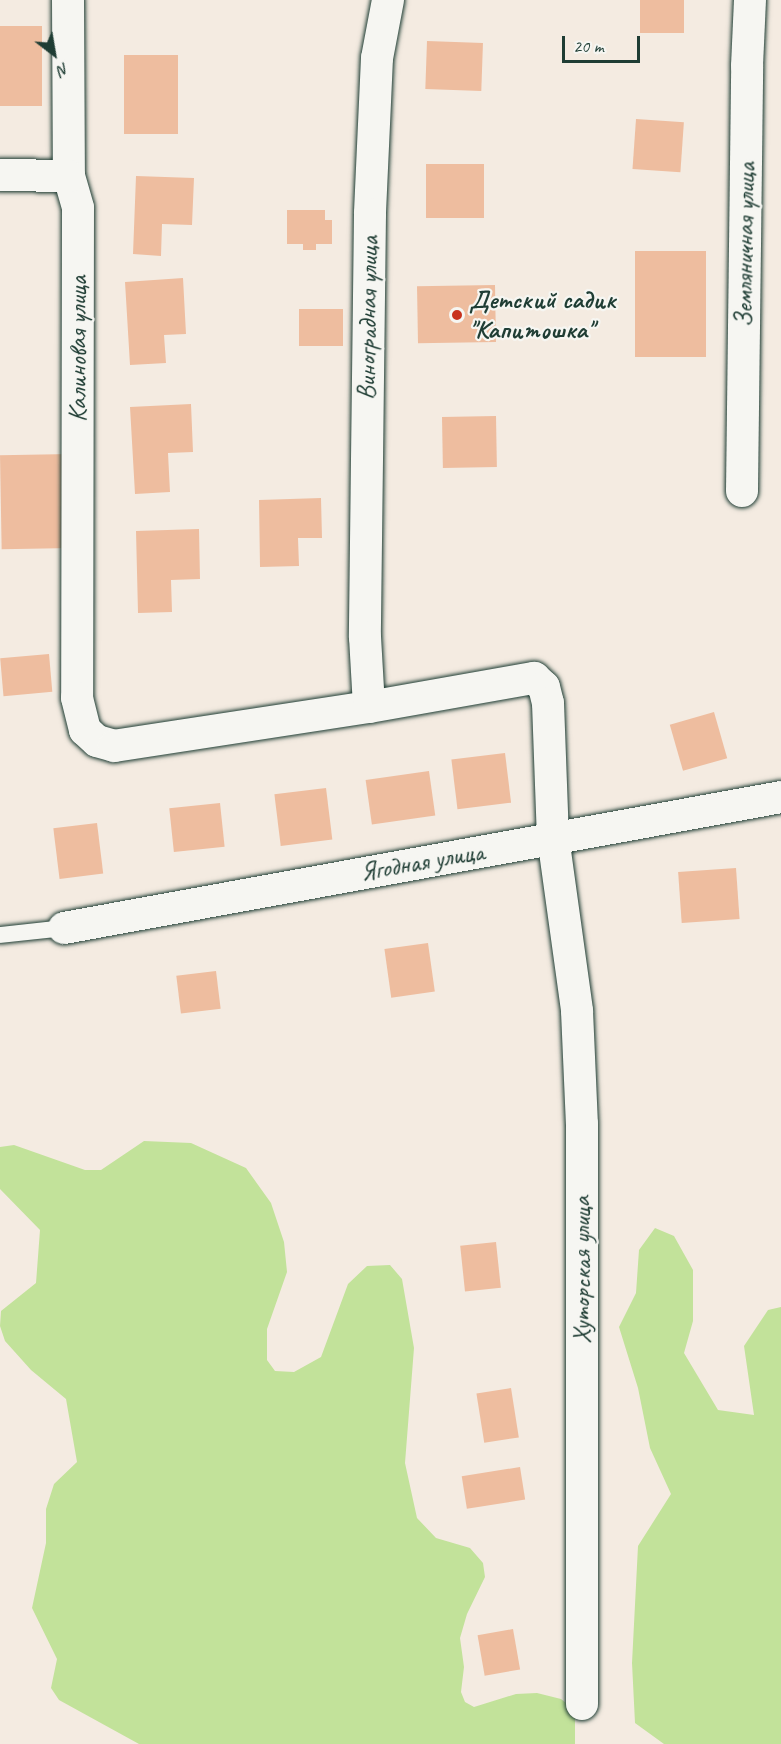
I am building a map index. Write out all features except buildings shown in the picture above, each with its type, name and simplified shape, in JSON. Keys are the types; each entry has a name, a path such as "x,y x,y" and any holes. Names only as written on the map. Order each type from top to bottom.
{"street":[{"name":"Калиновая улица","path":"68,0 69,176 78,208 77,698 85,730 97,741 114,746 369,707"},
{"name":"Виноградная улица","path":"369,707 365,637 370,214 377,58 388,0"},
{"name":"Земляничная улица","path":"742,491 747,66 750,0"},
{"path":"0,175 69,176"},
{"name":"Хуторская улица","path":"369,707 534,678 540,681 548,703 553,837 577,1011 582,1124 582,1704"},
{"name":"Ягодная улица","path":"64,928 781,797"}],"lane":[{"path":"0,935 64,928"}],"green space":[{"path":"144,1141 191,1143 246,1168 271,1203 284,1242 287,1272 267,1329 267,1360 275,1371 294,1372 321,1357 348,1284 367,1266 390,1265 402,1279 414,1348 405,1463 417,1518 436,1538 470,1548 483,1563 485,1577 467,1614 460,1638 464,1667 461,1692 465,1702 474,1707 516,1694 537,1693 561,1699 571,1707 575,1717 575,1744 139,1744 59,1700 51,1688 57,1659 32,1608 46,1543 46,1509 54,1484 77,1462 66,1399 31,1370 5,1341 0,1326 1,1311 36,1283 40,1230 0,1189 0,1147 14,1145 85,1170 101,1170"},
{"path":"655,1228 674,1236 693,1270 693,1321 684,1353 718,1410 754,1415 744,1346 768,1310 781,1307 781,1744 664,1744 635,1723 632,1663 638,1546 671,1494 650,1448 638,1388 619,1327 636,1293 639,1250"}],"place":[{"name":"Детский садик \"Капитошка\"","path":"457,315"}]}
